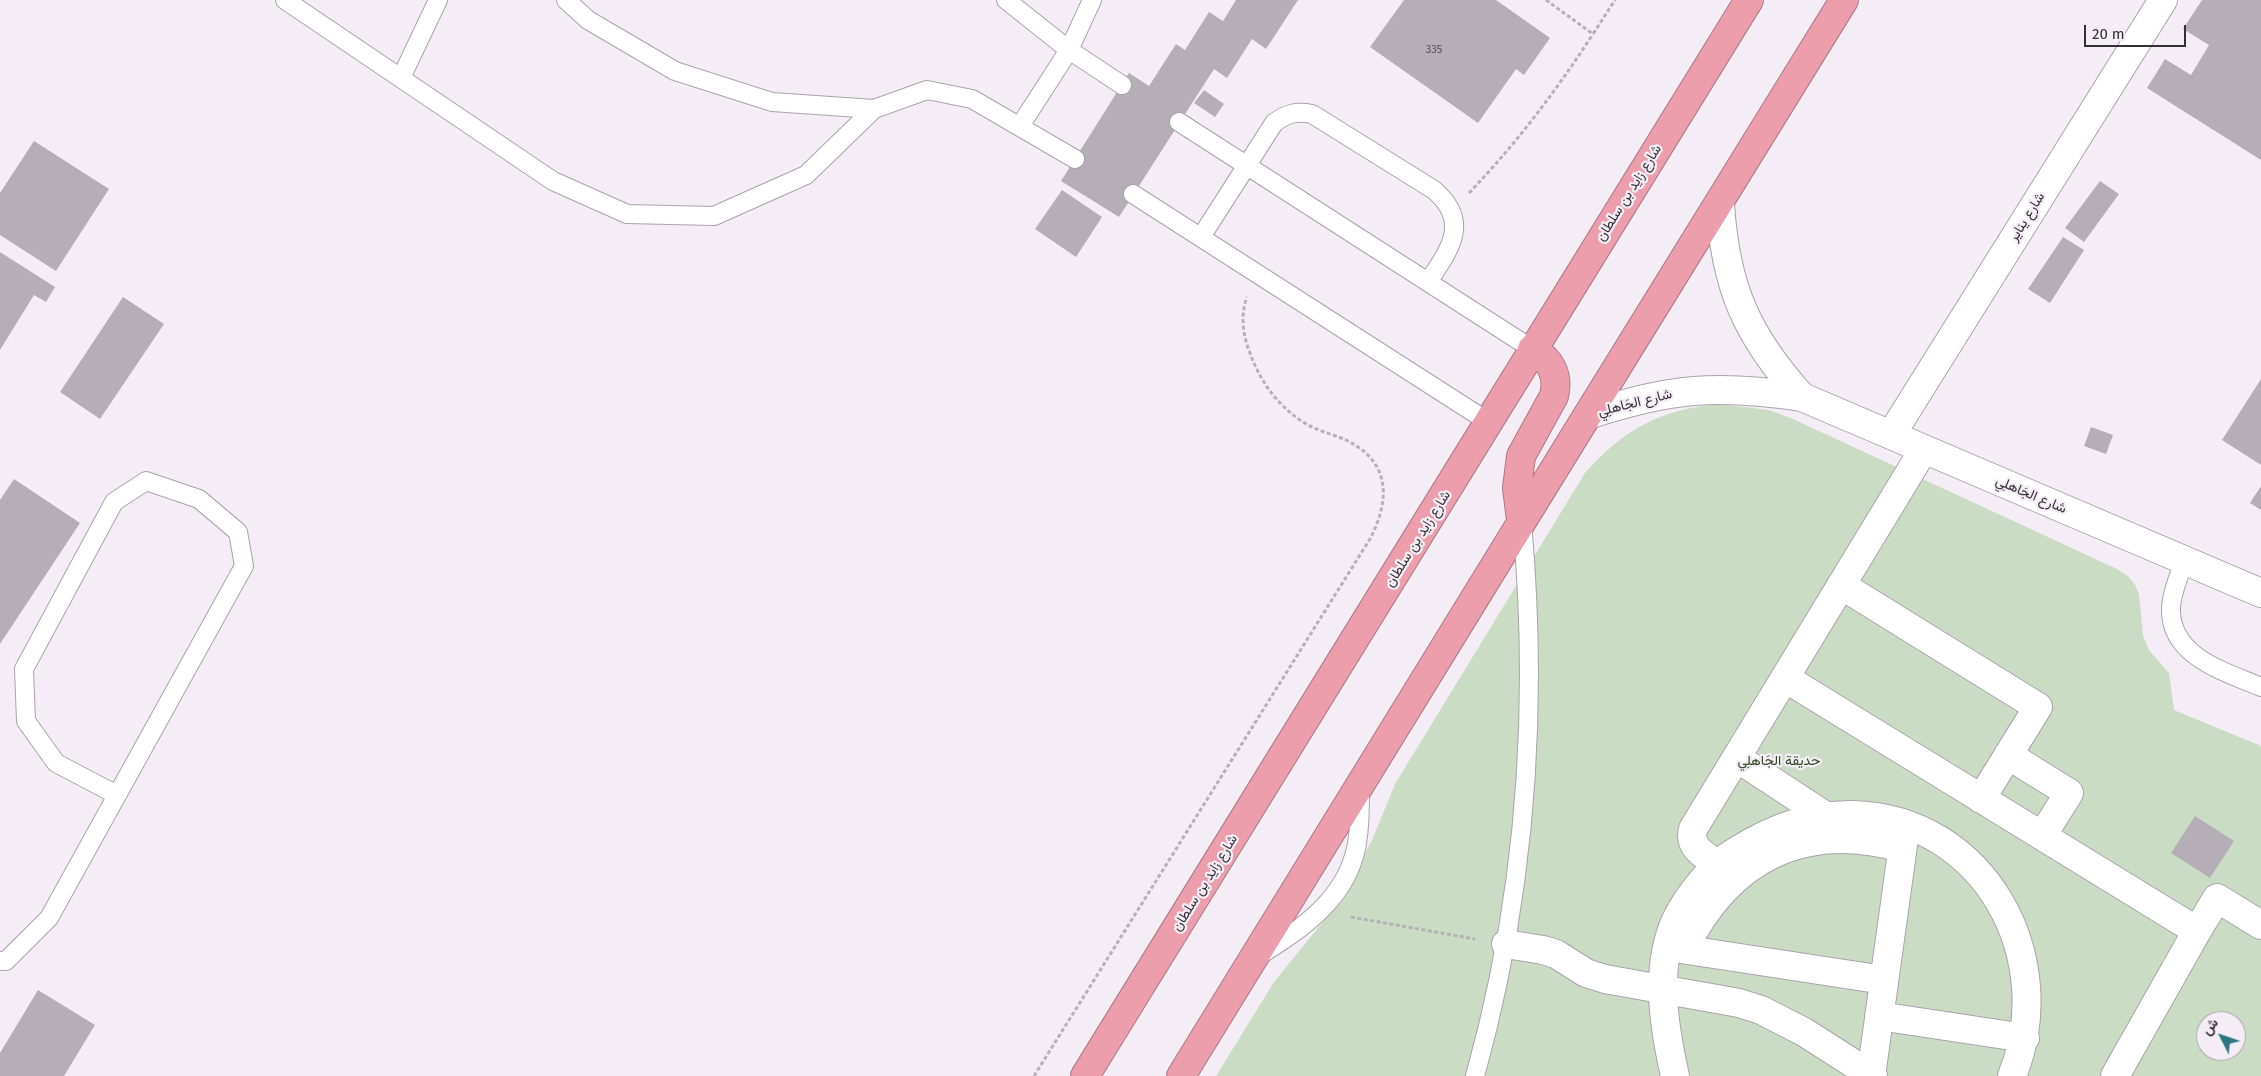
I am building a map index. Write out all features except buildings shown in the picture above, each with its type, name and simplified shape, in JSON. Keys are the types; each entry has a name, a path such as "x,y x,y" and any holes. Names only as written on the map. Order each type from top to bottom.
{"highway":[{"name":"شارع زايد بن سلطان","path":"1085,1076 1490,423 1532,349 1749,0"},
{"path":"1180,1076 1521,520 1720,203 1844,0"},
{"path":"1521,520 1517,488 1521,456 1554,396 1556,387 1553,369 1541,354 1532,349"}],"street":[{"name":"شارع يناير","path":"1891,435 2163,0"},
{"name":"شارع الجَاهلِي","path":"1720,203 1722,239 1727,266 1741,308 1757,341 1778,371 1802,398"},
{"name":"شارع الجَاهلِي","path":"1588,415 1630,401 1672,392 1716,389 1759,391 1802,398 2261,593"},
{"path":"1717,864 1696,848 1691,836 1924,449"},
{"path":"1842,586 2038,707 1981,799"},
{"path":"1785,678 2197,931"},
{"path":"2008,755 2069,793 2042,836"},
{"path":"1737,758 1826,817"},
{"path":"1675,1076 1667,1029 1664,989 1676,948 1676,921 1688,900 1717,864 1744,845 1774,830 1826,817 1853,815 1904,836"},
{"path":"1506,944 1550,952 1586,973 1605,979 1739,1003 1761,1010 1804,1032 1872,1076 1904,836"},
{"path":"1676,948 1728,884 1748,868 1770,855 1820,839 1876,840 1904,836 1933,836 1956,853 1978,874 1996,897 2006,914 2020,950 2027,979 2028,1009 2025,1038 2012,1076"},
{"path":"2114,1076 2216,898 2261,925"},
{"path":"1676,948 1884,980"},
{"path":"1879,1016 2025,1038"}],"lane":[{"path":"285,0 553,181 627,214 714,216 806,175 874,109"},
{"path":"401,78 438,0"},
{"path":"566,0 588,20 675,71 772,102 874,109 927,90 972,99 1075,159"},
{"path":"1006,0 1069,50 1122,84"},
{"path":"1020,126 1069,50 1092,0"},
{"path":"1201,237 1268,130 1278,119 1292,112 1312,114 1434,190 1444,199 1452,211 1455,224 1453,238 1448,251 1428,282"},
{"path":"1179,122 1532,349"},
{"path":"1133,194 1490,423"},
{"path":"0,961 6,961 49,918 244,566 238,532 199,499 146,481 114,502 24,669 26,721 56,763 117,795"},
{"path":"1475,1076 1489,1026 1506,944 1519,861 1528,738 1530,634 1521,520"},
{"path":"2184,560 2170,607 2171,622 2178,636 2191,654 2209,665 2261,687"},
{"path":"1250,961 1300,930 1321,912 1344,881 1353,860 1358,838 1360,782"}],"path":[{"path":"1546,0 1593,34"},
{"path":"1452,211 1491,170 1528,126 1562,81 1616,0"},
{"path":"1034,1076 1370,539 1382,512 1384,491 1381,472 1374,461 1365,452 1347,441 1302,422 1283,406 1267,388 1257,371 1247,347 1243,327 1244,305 1250,290 1260,275"},
{"path":"1321,912 1506,944"}],"green space":[{"name":"حديقة الجَاهلِي","path":"1718,404 1769,410 1793,419 2117,569 2128,576 2139,594 2143,636 2149,650 2169,673 2174,710 2261,746 2261,1076 1216,1076 1274,982 1322,923 1345,890 1373,838 1395,784 1585,473 1614,444 1629,433 1644,424 1678,411"}]}
